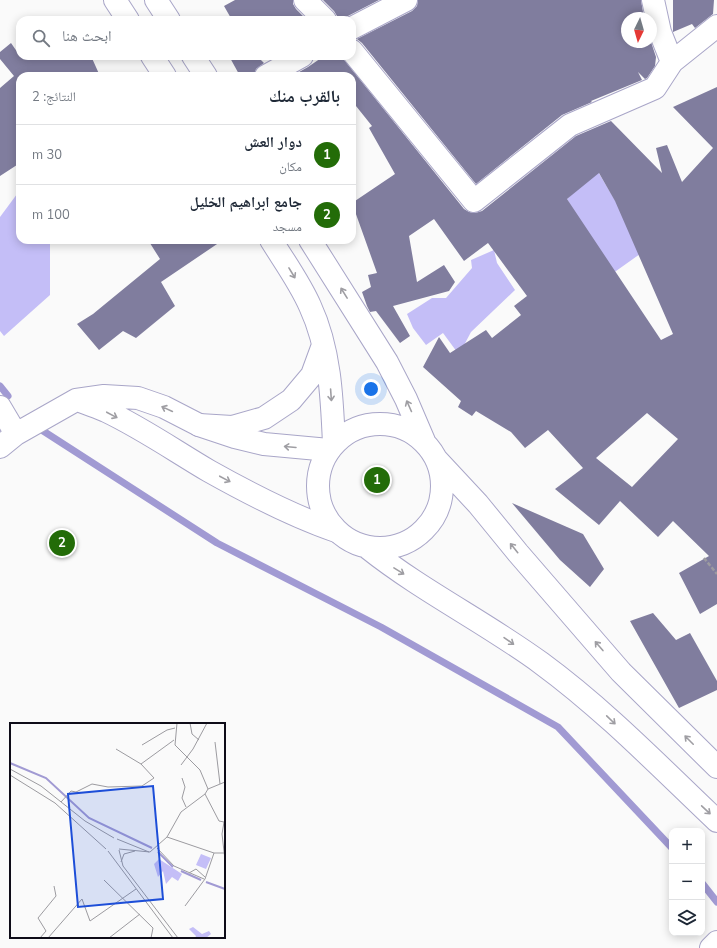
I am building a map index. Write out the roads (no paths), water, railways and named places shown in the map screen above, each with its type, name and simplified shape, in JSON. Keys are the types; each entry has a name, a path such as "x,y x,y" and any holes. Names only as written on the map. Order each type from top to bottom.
{"main road":[{"path":"115,0 125,16"},
{"path":"156,0 166,16"},
{"path":"305,0 321,16"},
{"path":"356,26 406,0"},
{"path":"653,0 660,32 672,62"},
{"path":"356,56 474,201 570,125 655,88 672,62 717,26"},
{"path":"155,60 162,72"},
{"path":"196,60 203,72"},
{"path":"273,72 295,60"},
{"path":"273,244 310,306 323,344 330,379 331,447"},
{"path":"313,244 387,362 424,441 437,460 478,504 518,554 621,672 717,767"},
{"path":"199,425 232,427 264,418 292,400 312,375 323,344"},
{"path":"0,407 8,440 76,400 104,396 138,398 164,407 199,425 235,438 264,444 331,447"},
{"path":"76,400 106,411 276,507 306,521 336,531 351,541 368,548 390,565 502,636 542,664 597,707 717,821"},
{"path":"336,531 326,517 319,500 317,483 321,466 331,447 346,433 362,426 378,424 395,425 411,431 424,441"},
{"path":"368,548 387,548 407,543 423,532 435,517 442,498 443,478 437,460"},
{"path":"710,948 717,942"}],"waterway":[{"path":"0,386 8,396"},
{"path":"37,427 217,543 381,627 558,727 669,845"},
{"path":"705,887 717,902"}],"place":[{"name":"دوار العش","path":"377,480"},
{"name":"جامع ابراهيم الخليل","path":"62,543"}]}
